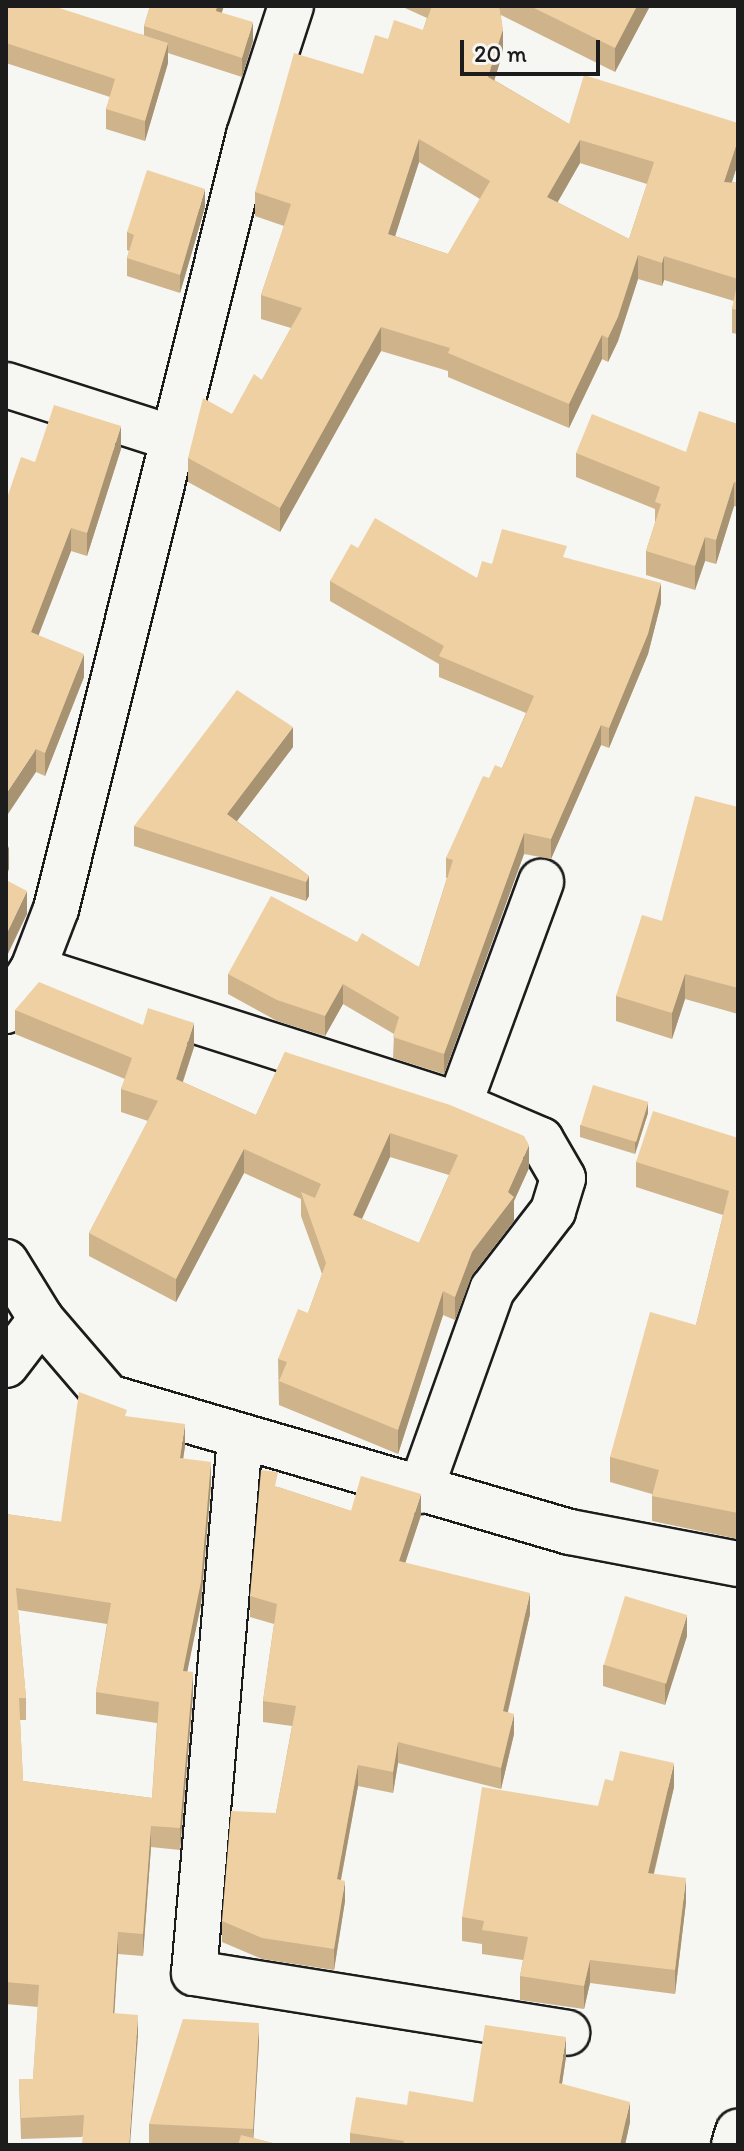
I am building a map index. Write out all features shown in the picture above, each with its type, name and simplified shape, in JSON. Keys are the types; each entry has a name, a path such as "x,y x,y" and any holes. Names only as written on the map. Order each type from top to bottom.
{"street":[{"path":"6,1011 33,969 56,909 125,621 175,439 249,135 291,6"},
{"path":"6,385 175,439"},
{"path":"459,1105 541,882"},
{"path":"33,969 459,1105 541,1140 563,1178 553,1211 492,1290 420,1491"},
{"path":"6,1262 41,1319 108,1397 420,1491 570,1532 738,1564"},
{"path":"6,1365 41,1319"},
{"path":"240,1438 194,1973 567,2033"},
{"path":"734,2145 738,2132"}],"building":[{"path":"6,6 53,6 168,43 145,121 106,109 115,79 6,43"},
{"path":"150,6 217,6 216,11 253,22 242,58 144,26"},
{"path":"432,6 499,6 503,29 488,77 569,124 584,75 738,123 738,140 724,182 738,183 738,279 664,256 662,263 638,255 618,317 608,338 602,335 569,404 448,353 450,348 381,327 280,508 188,458 203,398 232,414 254,374 262,380 302,308 261,295 291,204 255,192 294,53 363,74 375,35 388,39 394,20 423,30","holes":["419,139 490,181 448,254 388,234","580,140 654,162 629,239 547,197"]},
{"path":"530,6 637,6 615,48"},
{"path":"147,170 205,189 180,275 127,258 134,235 127,232"},
{"path":"738,279 738,310 732,309"},
{"path":"54,405 121,426 87,533 71,528 31,632 84,654 45,753 36,749 6,794 6,501 21,457 35,462"},
{"path":"699,411 738,424 738,483 734,482 716,540 705,537 695,566 646,551 661,504 655,502 660,487 576,453 592,414 686,452"},
{"path":"375,518 477,578 482,561 492,564 502,529 567,546 563,557 661,583 648,634 609,728 601,725 551,839 524,833 444,1054 393,1037 399,1017 343,984 325,1016 277,1000 228,974 271,896 357,942 362,933 419,967 453,860 446,858 483,776 489,778 495,765 502,768 534,696 439,656 444,646 330,581 351,544 358,548"},
{"path":"237,690 293,727 227,814 309,876 306,882 134,826"},
{"path":"695,796 738,807 738,988 685,974 672,1013 616,996 642,915 662,921"},
{"path":"6,880 27,891 6,935"},
{"path":"39,982 143,1025 148,1008 194,1023 176,1079 256,1115 285,1052 450,1105 524,1136 529,1145 508,1192 514,1197 472,1252 455,1297 443,1291 398,1430 279,1381 287,1362 278,1359 298,1309 308,1313 326,1263 301,1192 315,1198 321,1184 244,1149 176,1279 89,1233 158,1101 121,1089 132,1058 15,1010","holes":["390,1133 458,1155 419,1243 353,1215"]},
{"path":"593,1085 648,1102 636,1142 581,1125"},
{"path":"653,1111 738,1138 738,1513 652,1496 659,1470 610,1457 650,1312 696,1325 729,1191 636,1162"},
{"path":"79,1392 127,1410 125,1416 185,1424 180,1458 211,1462 201,1582 183,1671 193,1672 180,1828 151,1826 143,1934 118,1932 113,2013 138,2015 129,2145 82,2145 84,2115 21,2118 19,2079 33,2079 39,1985 6,1982 6,1514 61,1522","holes":["16,1588 111,1603 96,1692 159,1702 152,1798 23,1781 19,1698 26,1698"]},
{"path":"261,1470 278,1472 275,1486 351,1511 361,1476 421,1494 399,1561 530,1593 503,1711 514,1714 501,1768 398,1742 393,1772 358,1765 337,1879 345,1881 334,1949 262,1938 222,1921 231,1811 276,1813 296,1706 263,1701 277,1604 250,1596"},
{"path":"625,1596 687,1615 666,1684 604,1665"},
{"path":"620,1751 674,1763 648,1873 686,1878 675,1970 590,1960 584,1986 520,1976 528,1937 482,1930 484,1921 462,1917 482,1787 598,1806 605,1779 613,1781"},
{"path":"183,2019 259,2023 253,2129 149,2124"},
{"path":"485,2025 566,2037 559,2083 630,2102 620,2145 402,2145 404,2141 350,2133 356,2097 407,2105 409,2091 473,2102"},
{"path":"241,2135 280,2145 238,2145"}]}
